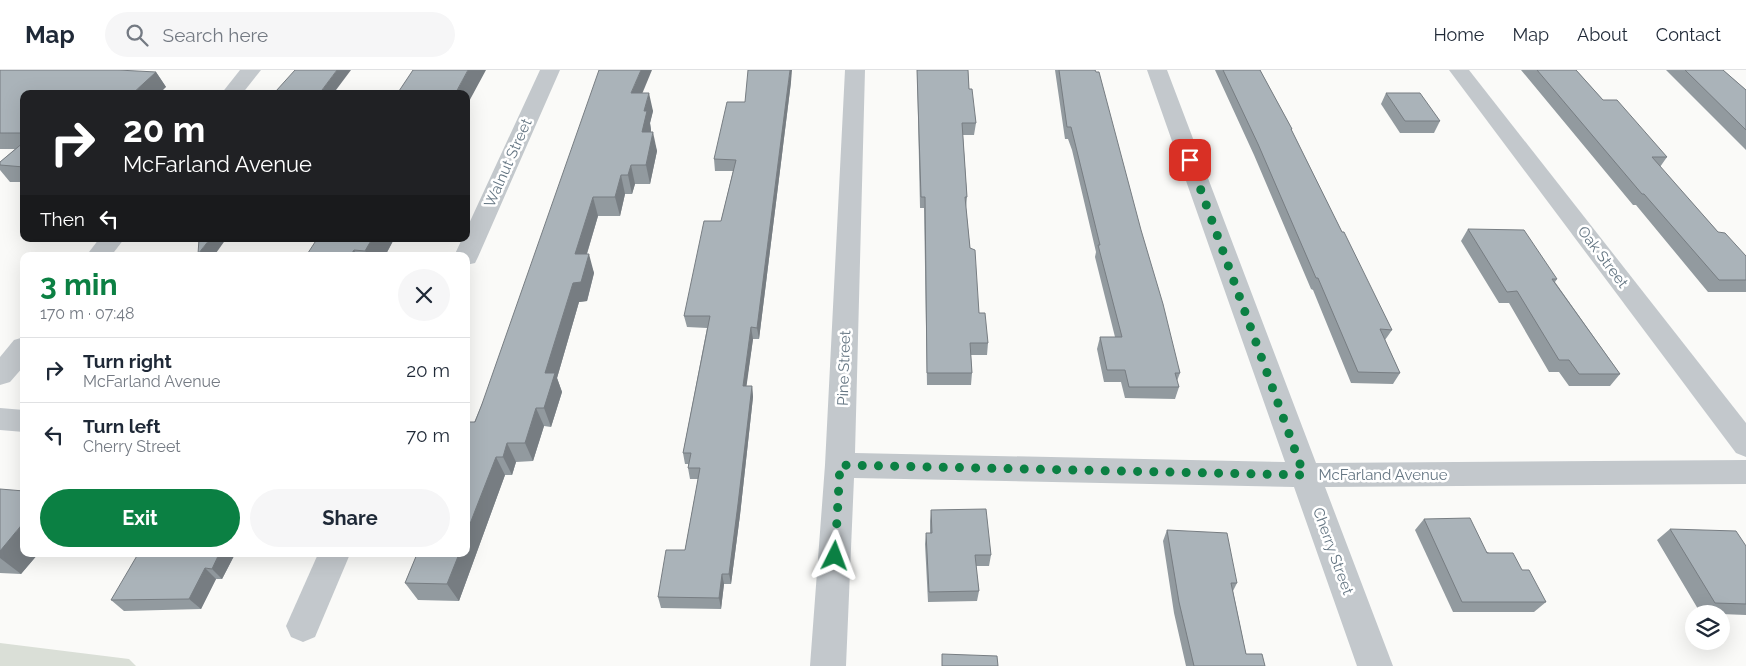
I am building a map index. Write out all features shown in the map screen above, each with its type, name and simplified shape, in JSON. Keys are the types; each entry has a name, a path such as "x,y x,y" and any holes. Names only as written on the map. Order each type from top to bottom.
{"street":[{"path":"234,90 251,70"},
{"name":"Walnut Street","path":"468,252 550,70"},
{"name":"Pine Street","path":"828,666 840,465 855,70"},
{"name":"Cherry Street","path":"1156,70 1375,666"},
{"name":"Oak Street","path":"1459,70 1746,445"},
{"path":"101,252 110,242"},
{"path":"0,376 20,352"},
{"path":"0,419 20,421"},
{"name":"McFarland Avenue","path":"840,465 1304,475 1746,472"},
{"path":"303,626 333,557"}],"shaded area":[{"path":"0,643 129,659 136,666 0,666"}],"building":[{"path":"0,70 118,70 156,72 136,90 20,90 20,133 0,133"},
{"path":"295,70 337,70 322,90 277,90"},
{"path":"413,70 468,70 457,90 400,90"},
{"path":"599,70 641,70 631,93 649,93 644,111 647,111 642,132 653,132 646,165 631,165 628,175 621,175 615,197 593,197 575,254 589,254 581,282 573,283 545,373 555,373 544,408 536,408 525,443 507,443 503,457 496,457 470,524 470,422 475,422"},
{"path":"748,70 790,70 757,328 751,327 743,386 752,386 729,574 722,574 719,598 658,597 666,550 685,550 700,468 688,468 691,453 683,453 710,316 684,316 704,221 721,221 736,160 714,159 727,102 745,102"},
{"path":"917,70 968,70 969,89 972,89 976,123 962,123 967,197 965,197 970,248 975,250 979,313 985,313 988,343 970,343 972,373 927,373 925,197 921,197"},
{"path":"1059,70 1095,70 1099,72 1141,230 1163,304 1180,373 1175,373 1179,387 1129,387 1125,370 1107,370 1100,337 1122,337 1098,245 1100,245 1071,127 1067,127"},
{"path":"1223,70 1260,70 1292,129 1392,330 1380,329 1400,373 1358,372 1318,278 1316,278 1258,144"},
{"path":"1537,70 1576,70 1603,100 1617,100 1667,157 1652,157 1718,232 1725,233 1746,256 1746,280 1719,280 1642,194"},
{"path":"1685,70 1723,70 1746,90 1746,130"},
{"path":"1386,93 1420,93 1440,121 1405,121"},
{"path":"20,145 20,167 0,165 0,162"},
{"path":"1468,229 1524,230 1557,279 1552,279 1620,374 1579,374 1569,360 1559,360 1517,291 1507,292"},
{"path":"199,242 208,242 200,252"},
{"path":"315,242 370,242 365,251 309,252"},
{"path":"0,489 20,491 20,527 0,551"},
{"path":"986,509 991,555 975,555 979,591 929,592 926,533 932,533 931,510"},
{"path":"1470,518 1487,553 1513,553 1522,570 1529,570 1546,602 1462,602 1424,519"},
{"path":"1670,529 1736,531 1746,546 1746,604 1715,603"},
{"path":"1167,530 1227,533 1237,583 1231,583 1246,654 1262,654 1265,666 1194,666 1179,602"},
{"path":"136,557 218,557 212,569 205,568 189,599 111,600"},
{"path":"416,557 458,557 447,584 405,583"},
{"path":"942,654 997,656 998,666 942,666"}],"route":[{"path":"835,556 840,465 1304,475 1190,160"}]}
